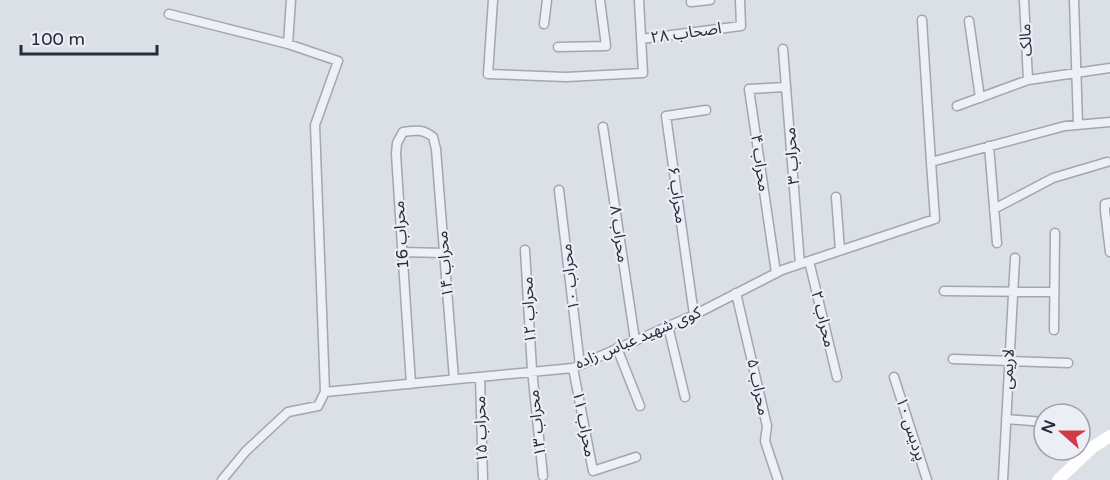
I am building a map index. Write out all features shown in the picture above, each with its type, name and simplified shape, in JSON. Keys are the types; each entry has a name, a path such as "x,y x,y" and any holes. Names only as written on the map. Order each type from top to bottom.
{"main road":[{"path":"1058,480 1093,447 1110,436"}],"street":[{"path":"288,44 291,0"},
{"path":"494,0 488,74 566,76 644,73 639,0"},
{"path":"544,24 547,0"},
{"path":"558,47 606,46 600,0"},
{"path":"691,2 710,0"},
{"name":"اصحاب ۲۸","path":"641,39 741,26 740,0"},
{"name":"مالک","path":"1024,0 1028,80"},
{"path":"1074,0 1078,124"},
{"path":"169,14 288,44 338,61 315,125 325,392 318,405 288,412 246,451 222,480"},
{"path":"922,20 931,162 1078,124 1110,122"},
{"path":"969,21 980,98"},
{"name":"محراب ۳","path":"783,49 804,262"},
{"path":"957,106 1028,80 1110,69"},
{"name":"محراب ۴","path":"776,273 749,90 786,87"},
{"name":"محراب ۶","path":"694,315 666,116 706,110"},
{"name":"محراب ۸","path":"603,127 635,340"},
{"name":"محراب 16","path":"411,384 402,252 398,143 404,132 425,130 434,136 436,149"},
{"path":"989,146 997,243"},
{"name":"محراب ۱۴","path":"436,149 454,380"},
{"name":"کوی شهید عباس زاده","path":"325,392 576,366 694,315 776,273 935,219 931,162"},
{"path":"994,209 1053,178 1107,162"},
{"name":"محراب ۱۰","path":"559,190 576,366"},
{"path":"836,197 840,250"},
{"path":"1110,204 1105,204 1110,252"},
{"path":"1054,330 1055,233"},
{"name":"محراب ۱۲","path":"525,250 532,370"},
{"path":"402,252 444,253"},
{"name":"لاریمی","path":"1003,480 1015,258"},
{"name":"محراب ۲","path":"804,262 837,377"},
{"path":"944,291 1054,292"},
{"name":"محراب ۵","path":"736,293 767,426 765,441 778,480"},
{"path":"668,326 685,398"},
{"path":"617,348 640,406"},
{"path":"953,359 1068,363"},
{"name":"محراب ۱۱","path":"576,366 593,471 636,457"},
{"name":"محراب ۱۳","path":"532,370 543,476"},
{"name":"محراب ۱۵","path":"480,377 483,480"},
{"name":"پردیس ۱۰","path":"894,377 927,480"},
{"path":"1006,419 1032,421"}]}
